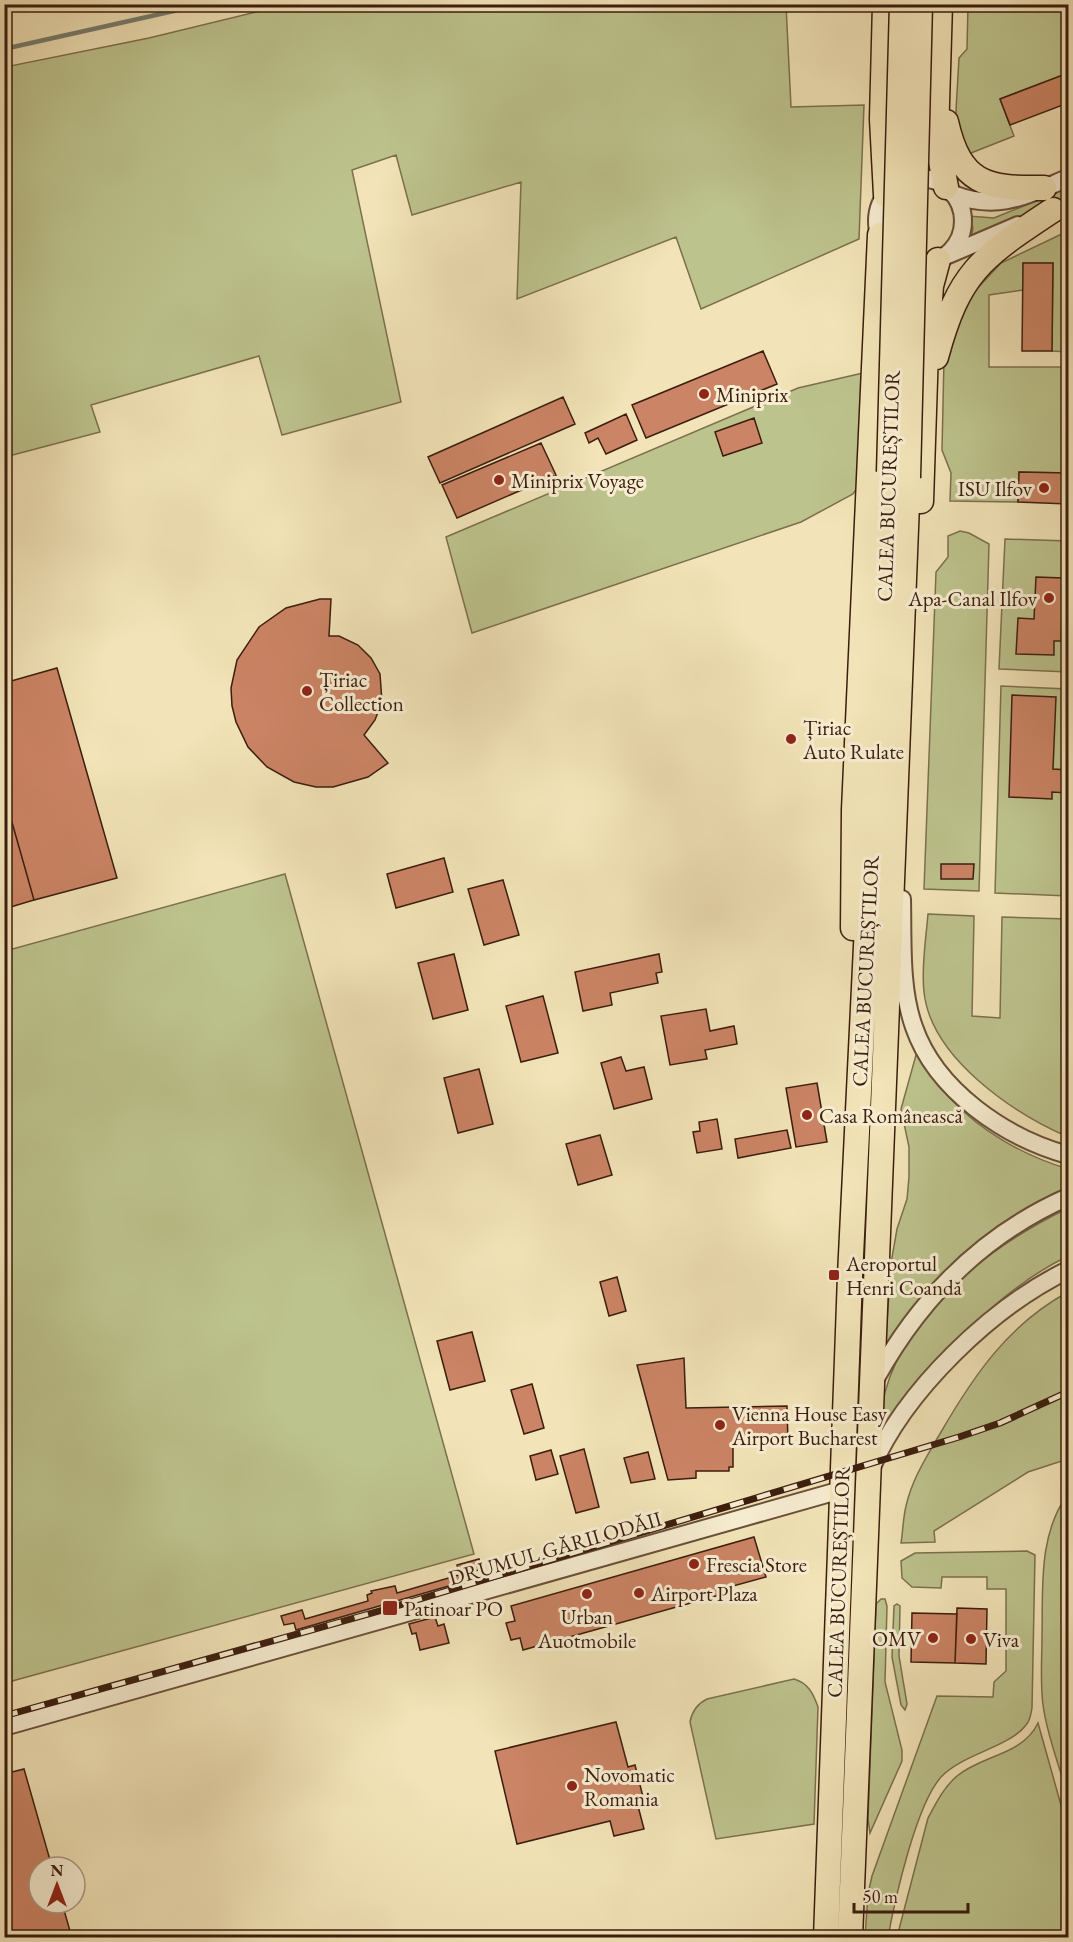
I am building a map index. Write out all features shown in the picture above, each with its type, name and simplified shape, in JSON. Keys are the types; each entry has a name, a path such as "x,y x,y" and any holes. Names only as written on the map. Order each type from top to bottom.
{"highway":[{"path":"885,4 882,119 886,195"},
{"name":"CALEA BUCUREȘTILOR","path":"884,810 902,4"},
{"name":"CALEA BUCUREȘTILOR","path":"826,1938 841,1490 871,1077 884,810 908,478 920,4"},
{"path":"940,4 936,136 950,190"},
{"path":"937,86 951,147 960,164 972,175 997,186 1055,200"},
{"path":"924,400 946,324 965,282 977,266 1001,244 1055,200"},
{"path":"871,1077 853,1041 852,854 880,236"},
{"path":"871,1077 893,1042 902,899 930,299 942,258"},
{"path":"869,458 876,447 887,440 901,439 910,442 923,459"},
{"name":"CALEA BUCUREȘTILOR","path":"850,1938 870,1389 871,1077"}],"street":[{"path":"1055,200 994,203 974,201 931,180 915,179 901,183 886,195 877,217 880,236 887,248 906,262 924,264 942,258 1055,200 1068,178"},
{"path":"942,258 957,243 963,222 959,203 950,190"},
{"path":"902,899 904,979 913,1026 923,1050 947,1080 978,1110 1016,1135 1066,1154"},
{"path":"870,1389 892,1350 941,1285 971,1256 1008,1229 1068,1197"},
{"path":"866,1480 900,1420 936,1374 968,1340 1000,1312 1068,1269"},
{"name":"DRUMUL GĂRII ODĂII","path":"4,1727 841,1490"}],"green space":[{"path":"285,5 786,5 791,107 864,105 859,239 701,309 676,237 517,299 521,182 412,215 396,155 352,170 401,402 282,435 259,356 91,405 100,432 5,457 5,67 149,38"},
{"path":"968,5 1068,5 1068,73 1000,99 1014,136 966,155 955,128 959,58 967,49"},
{"path":"1068,188 1068,196 971,239 973,228 969,216 994,218"},
{"path":"1068,231 1068,352 1052,351 1053,263 1023,263 1023,290 989,295 989,367 1068,367 1068,473 1019,472 1018,502 950,501 951,473 942,450 944,359 950,339 972,294 1001,263"},
{"path":"863,373 862,481 853,494 801,522 472,633 446,537 798,388"},
{"path":"960,531 969,533 989,544 979,891 924,889 936,572 948,557 948,536"},
{"path":"1005,539 1068,541 1068,672 999,669"},
{"path":"1001,686 1068,689 1068,896 995,893"},
{"path":"285,874 474,1554 5,1683 5,951"},
{"path":"928,914 974,916 972,1016 1000,1018 1002,917 1068,919 1068,1137 1023,1114 1000,1098 958,1061 942,1039 930,1016 924,992 923,963"},
{"path":"916,1055 950,1098 975,1122 1020,1150 1068,1169 1068,1195 1021,1216 885,1354 891,1263 897,1229 907,1199 909,1177 909,1147 901,1109"},
{"path":"1068,1208 1068,1256 1040,1271 1014,1289 966,1332 883,1428 884,1396 897,1361 913,1332 934,1306 983,1260 1011,1240"},
{"path":"1068,1292 1068,1459 1028,1472 934,1531 935,1542 901,1543 906,1506 916,1477 966,1391 1011,1335 1028,1319"},
{"path":"1068,1494 1068,1797 1047,1728 1041,1679 1044,1562 1051,1526"},
{"path":"1027,1551 1035,1555 1032,1708 1029,1719 1019,1733 961,1762 941,1777 923,1808 915,1830 901,1877 888,1937 865,1937 868,1894 872,1876 937,1696 993,1697 994,1682 1006,1671 1006,1589 987,1589 987,1577 942,1577 941,1588 912,1587 902,1578 901,1561 915,1553"},
{"path":"881,1599 885,1599 887,1606 885,1682 902,1750 902,1761 870,1833 868,1819 876,1604"},
{"path":"897,1604 900,1606 899,1656 907,1704 905,1710 901,1705 892,1657 894,1606"},
{"path":"794,1679 809,1689 818,1707 814,1824 716,1839 690,1722 694,1711 707,1699"},
{"path":"1038,1723 1068,1830 1068,1937 897,1937 928,1818 941,1796 957,1776 978,1763 1023,1742"}],"building":[{"path":"1068,73 1068,103 1010,125 1000,99"},
{"path":"1023,263 1053,263 1052,351 1022,351"},
{"name":"Miniprix","path":"763,351 777,384 646,438 632,405"},
{"path":"563,397 575,424 440,483 428,457"},
{"path":"626,414 637,440 606,454 598,438 589,443 585,433"},
{"path":"754,418 762,443 723,456 715,432"},
{"name":"Miniprix Voyage","path":"541,443 556,475 457,518 442,485"},
{"name":"ISU Ilfov","path":"1019,472 1068,473 1068,504 1018,502"},
{"name":"Apa-Canal Ilfov","path":"1036,577 1063,578 1061,641 1054,641 1054,655 1016,654 1018,618 1034,619"},
{"name":"Țiriac Collection","path":"320,599 331,599 329,636 339,636 358,645 371,658 380,674 382,702 375,720 364,735 388,763 368,777 333,787 316,787 294,782 267,767 248,747 236,722 232,706 231,688 237,660 259,627 286,608"},
{"path":"57,668 117,878 34,900 4,794 4,683"},
{"path":"1012,695 1056,697 1053,769 1068,770 1068,793 1052,792 1052,799 1009,797"},
{"path":"4,794 34,900 4,909"},
{"path":"444,858 453,892 396,908 387,874"},
{"path":"941,864 974,864 973,879 941,879"},
{"path":"503,880 519,935 484,945 468,889"},
{"path":"454,954 468,1010 433,1019 418,963"},
{"path":"659,954 662,972 656,973 658,983 610,993 612,1005 583,1011 575,972"},
{"path":"543,996 558,1053 521,1062 506,1006"},
{"path":"706,1009 710,1031 734,1026 737,1044 705,1050 707,1059 670,1065 661,1016"},
{"path":"621,1057 626,1071 644,1067 652,1099 614,1109 601,1063"},
{"path":"479,1069 493,1124 458,1133 444,1078"},
{"name":"Casa Românească","path":"817,1083 827,1142 796,1147 786,1088"},
{"path":"717,1119 722,1149 697,1153 693,1132 700,1131 699,1122"},
{"name":"Casa Românească","path":"787,1130 791,1148 738,1158 735,1139"},
{"path":"600,1135 612,1175 578,1185 566,1144"},
{"path":"617,1277 626,1311 609,1316 600,1282"},
{"path":"472,1332 485,1381 450,1390 437,1341"},
{"name":"Vienna House Easy Airport Bucharest","path":"684,1358 686,1408 787,1406 788,1442 733,1444 733,1467 729,1467 729,1471 696,1471 696,1478 668,1480 637,1365"},
{"path":"532,1384 544,1428 524,1434 511,1390"},
{"path":"584,1449 599,1507 576,1513 560,1456"},
{"path":"551,1450 558,1474 536,1480 530,1456"},
{"path":"648,1452 655,1479 631,1483 624,1458"},
{"name":"Airport Plaza","path":"754,1537 766,1577 722,1589 723,1594 523,1650 520,1638 511,1640 506,1623 515,1621 511,1606"},
{"name":"Patinoar PO","path":"479,1559 482,1569 471,1572 473,1579 296,1630 294,1623 284,1625 281,1616 302,1610 305,1619 368,1601 367,1595 372,1593 371,1591 395,1586 397,1593 459,1575 457,1565"},
{"name":"Viva","path":"957,1608 987,1609 986,1664 955,1663"},
{"name":"OMV","path":"912,1613 957,1614 955,1663 911,1662"},
{"path":"435,1617 438,1626 444,1624 449,1643 420,1650 416,1633 412,1634 409,1624"},
{"name":"Novomatic Romania","path":"616,1722 628,1767 635,1765 645,1805 638,1806 644,1829 614,1836 610,1821 517,1844 495,1751"},
{"path":"24,1769 49,1855 27,1855 27,1915 65,1915 72,1938 4,1938 4,1774"}],"waterway":[{"path":"4,49 205,4"}],"railway":[{"path":"4,1716 390,1608 959,1437 1000,1423 1068,1392"}],"place":[{"name":"Miniprix","path":"704,394"},
{"name":"Miniprix Voyage","path":"499,480"},
{"name":"ISU Ilfov","path":"1044,488"},
{"name":"Apa-Canal Ilfov","path":"1049,598"},
{"name":"Țiriac Collection","path":"307,691"},
{"name":"Țiriac Auto Rulate","path":"791,739"},
{"name":"Casa Românească","path":"807,1115"},
{"name":"Aeroportul Henri Coandă","path":"834,1275"},
{"name":"Vienna House Easy Airport Bucharest","path":"720,1425"},
{"name":"Frescia Store","path":"694,1564"},
{"name":"Airport Plaza","path":"639,1593"},
{"name":"Urban Auotmobile","path":"587,1594"},
{"name":"Patinoar PO","path":"390,1608"},
{"name":"OMV","path":"933,1638"},
{"name":"Viva","path":"971,1639"},
{"name":"Novomatic Romania","path":"572,1786"}]}
